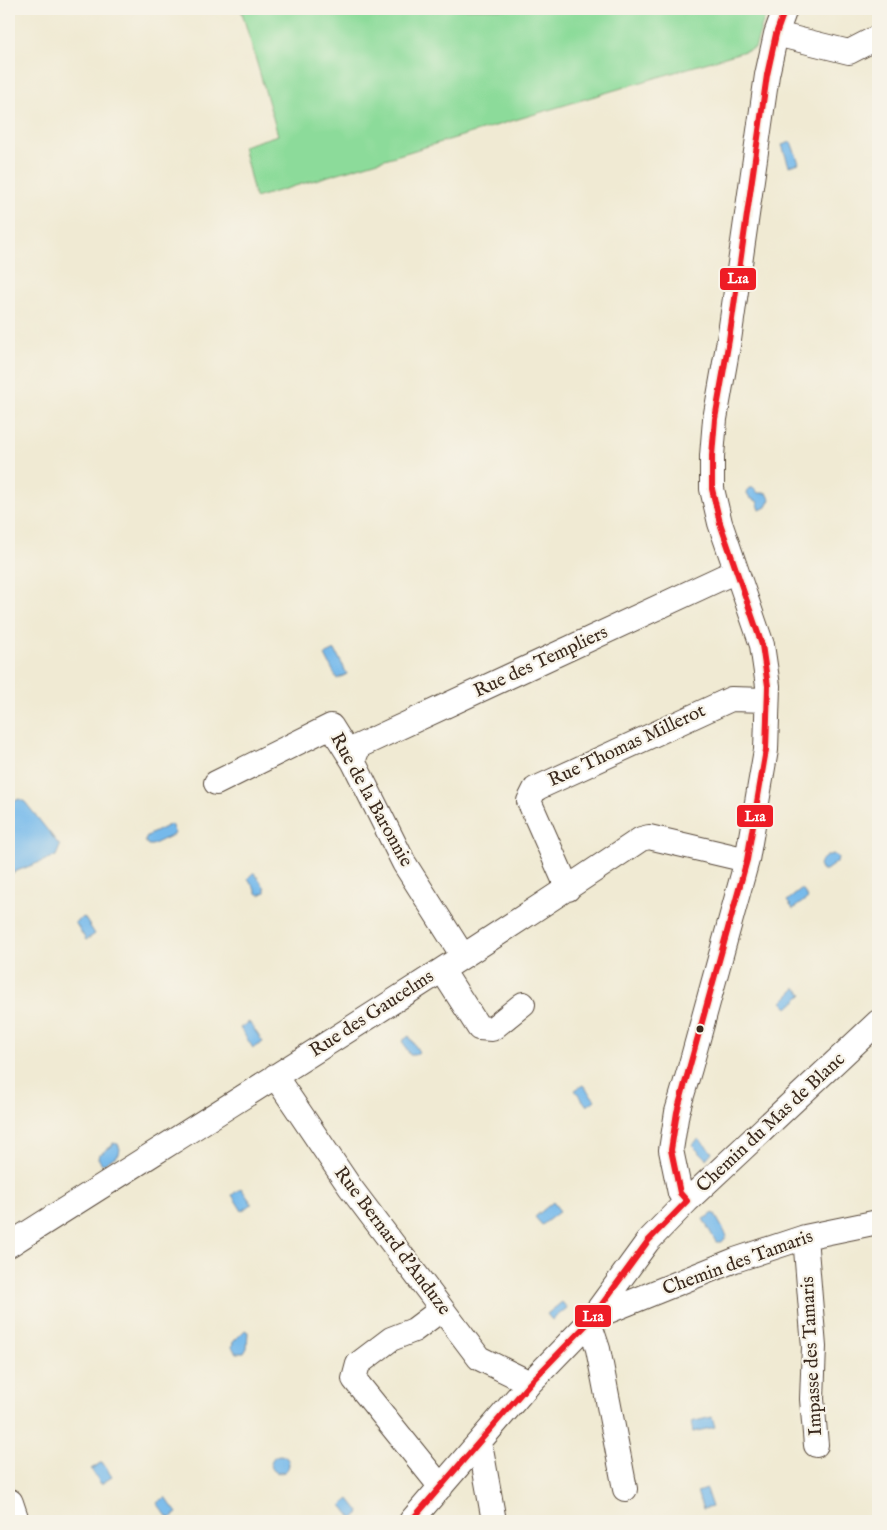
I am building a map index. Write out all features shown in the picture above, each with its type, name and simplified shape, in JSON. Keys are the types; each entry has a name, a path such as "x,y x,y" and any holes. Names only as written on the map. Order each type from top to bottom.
{"main road":[{"path":"9,1503 15,1521"}],"street":[{"path":"687,1201 680,1193 671,1150 677,1112 747,860 766,750 768,686 762,645 720,523 712,489 714,428 729,340 767,75 776,34 785,9"},
{"path":"776,34 849,52 878,37"},
{"name":"Rue des Templiers","path":"353,761 359,746 736,571"},
{"name":"Rue Thomas Millerot","path":"568,889 529,801 535,789 731,699 767,700"},
{"name":"Rue de la Baronnie","path":"216,783 331,726 353,761 404,863 463,956"},
{"name":"Rue des Gaucelms","path":"9,1245 442,970 568,889 641,839 649,837 747,860"},
{"path":"442,970 479,1028 492,1029 522,1004"},
{"name":"Chemin du Mas de Blanc","path":"411,1521 530,1383 595,1314 648,1241 687,1201 878,1022"},
{"name":"Rue Bernard d'Anduze","path":"275,1076 350,1187 479,1358 530,1383"},
{"name":"Chemin des Tamaris","path":"595,1314 609,1311 735,1260 805,1237 878,1222"},
{"name":"Impasse des Tamaris","path":"805,1237 814,1347 812,1399 816,1445"},
{"path":"441,1487 354,1379 358,1364 391,1339 414,1330 442,1309"},
{"path":"595,1314 598,1349 625,1489"},
{"path":"478,1444 482,1454 494,1521"}],"green space":[{"path":"241,9 767,9 755,48 255,198 243,146 278,135"}],"water":[{"path":"791,142 799,163 789,166 782,145"},
{"path":"754,488 758,493 767,493 770,499 766,507 760,510 757,501 750,498 747,493 748,489"},
{"path":"335,650 347,674 337,679 325,655"},
{"path":"19,799 25,802 60,846 56,856 9,874 9,804"},
{"path":"171,824 175,834 152,845 148,845 145,841 147,836"},
{"path":"833,854 838,857 837,862 826,870 821,870 819,865 821,861 826,856"},
{"path":"254,872 265,888 265,892 260,895 248,878"},
{"path":"802,889 808,898 793,909 787,901"},
{"path":"84,917 95,934 86,940 75,922"},
{"path":"796,988 803,994 788,1008 782,1002"},
{"path":"249,1022 263,1042 253,1048 240,1028"},
{"path":"409,1036 419,1052 414,1055 410,1055 402,1041"},
{"path":"583,1085 595,1100 587,1106 575,1090"},
{"path":"699,1139 712,1152 706,1159 692,1145"},
{"path":"113,1143 118,1144 119,1154 104,1164 101,1163 98,1158 99,1155 112,1146"},
{"path":"241,1188 252,1204 242,1211 232,1195"},
{"path":"553,1202 560,1211 542,1225 535,1217"},
{"path":"714,1213 727,1236 722,1242 716,1242 703,1219"},
{"path":"562,1302 567,1308 552,1320 547,1314"},
{"path":"245,1330 248,1332 247,1348 244,1353 236,1353 232,1347 233,1342"},
{"path":"712,1417 715,1427 693,1432 691,1422"},
{"path":"280,1455 286,1458 289,1464 286,1470 280,1473 274,1470 271,1464 274,1458"},
{"path":"102,1462 112,1477 101,1484 91,1469"},
{"path":"706,1489 712,1507 703,1509 697,1492"},
{"path":"165,1497 177,1513 169,1519 157,1503"},
{"path":"349,1499 360,1513 353,1519 342,1505"}],"transit line":[{"name":"L1a","path":"411,1521 530,1383 589,1322 648,1241 687,1201 680,1193 671,1150 677,1112 747,860 766,750 768,686 762,645 720,523 712,489 712,456 715,419 729,340 767,75 776,34 785,9"}]}
